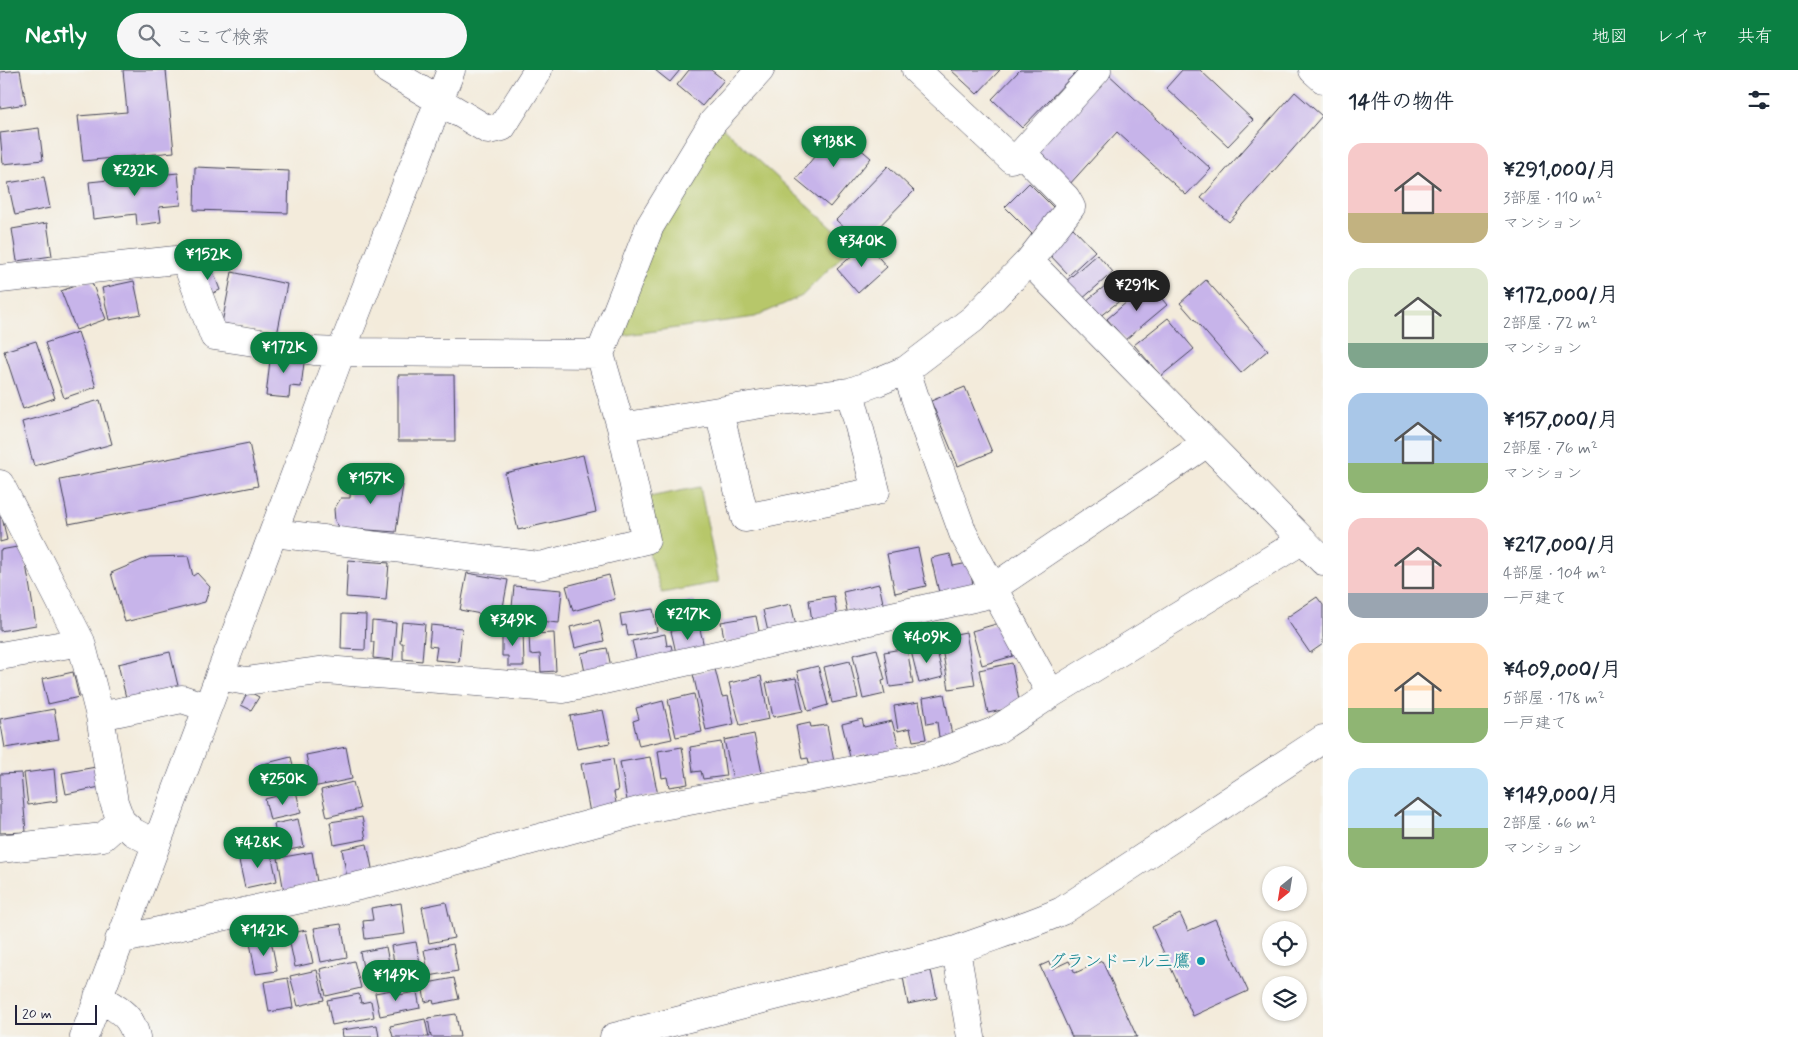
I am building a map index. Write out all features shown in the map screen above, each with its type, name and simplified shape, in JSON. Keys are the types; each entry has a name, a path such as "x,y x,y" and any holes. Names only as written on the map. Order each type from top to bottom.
{"street":[{"path":"388,70 488,130 502,127 538,70"},
{"path":"84,1037 206,707 451,70"},
{"path":"274,533 539,566 646,540 621,427 600,354 654,218 713,122 760,70"},
{"path":"916,70 1010,159 1022,152 1097,70"},
{"path":"1313,70 1323,79"},
{"path":"621,427 850,392 906,370 973,319 1029,261 1071,207 1066,198 1022,152"},
{"path":"0,279 185,259 214,336 314,351 600,354"},
{"path":"1029,261 1323,561"},
{"path":"906,370 963,533 1051,694"},
{"path":"719,411 745,518 876,491 850,392"},
{"path":"219,676 246,681 326,670 563,689 982,596 1207,443"},
{"path":"0,484 81,642 100,716 114,802 121,821 133,832 156,844"},
{"path":"119,940 381,881 646,809 929,756 995,731 1051,694 1302,540"},
{"path":"0,656 81,642"},
{"path":"100,716 182,699 206,707"},
{"path":"614,1037 956,950 1035,923 1062,911 1323,740"},
{"path":"0,848 103,836 121,821"},
{"path":"956,950 972,1037"},
{"path":"98,997 122,1012 132,1023 136,1037"}],"green space":[{"path":"721,126 852,246 802,296 755,317 619,336 657,234"},
{"path":"700,487 719,582 662,593 648,550 644,498"}],"building":[{"path":"20,70 26,104 0,108 0,72"},
{"path":"123,70 166,70 174,152 83,161 78,116 127,112"},
{"path":"655,70 680,70 670,82"},
{"path":"689,70 711,70 724,80 702,106 677,85"},
{"path":"951,70 1000,70 977,94"},
{"path":"1020,70 1078,70 1022,128 992,99"},
{"path":"1182,70 1200,70 1253,120 1228,146 1166,88"},
{"path":"1106,72 1211,169 1186,195 1117,132 1068,186 1033,153"},
{"path":"1295,92 1322,116 1229,222 1201,198"},
{"path":"39,128 43,160 3,164 0,133"},
{"path":"837,129 871,158 830,207 796,179"},
{"path":"888,166 914,191 862,244 836,220"},
{"path":"195,167 289,171 288,213 194,210"},
{"path":"178,173 181,205 159,207 161,222 137,225 136,214 93,219 89,182"},
{"path":"44,177 50,208 15,215 8,183"},
{"path":"1029,183 1059,213 1035,237 1005,207"},
{"path":"47,223 52,256 17,261 12,229"},
{"path":"1073,228 1095,251 1069,275 1048,253"},
{"path":"866,243 887,267 858,293 837,269"},
{"path":"1097,254 1113,272 1081,300 1065,282"},
{"path":"211,266 220,290 206,296 197,271"},
{"path":"232,272 287,284 277,335 222,323"},
{"path":"1119,275 1132,291 1099,317 1086,301"},
{"path":"91,280 106,319 76,330 61,291"},
{"path":"1206,280 1268,350 1241,373 1180,303"},
{"path":"134,281 141,314 109,320 102,288"},
{"path":"1149,283 1167,305 1125,340 1107,319"},
{"path":"1168,318 1194,349 1161,376 1134,345"},
{"path":"78,332 96,387 64,398 45,343"},
{"path":"36,341 55,398 23,409 4,351"},
{"path":"271,351 305,355 301,387 290,386 289,398 266,396"},
{"path":"398,375 454,375 455,441 398,441"},
{"path":"965,387 992,452 958,466 931,401"},
{"path":"100,400 112,444 34,466 22,422"},
{"path":"249,443 258,486 69,524 60,480"},
{"path":"583,455 596,512 518,530 505,473"},
{"path":"374,475 387,476 403,485 396,532 340,528 335,521 334,509 341,498 350,498 351,480"},
{"path":"0,517 2,517 7,540 0,542"},
{"path":"23,546 36,625 0,631 0,550"},
{"path":"918,548 926,586 895,593 887,554"},
{"path":"950,554 953,566 968,563 975,593 941,601 931,558"},
{"path":"188,556 193,576 197,573 210,587 205,602 125,622 111,573 149,557"},
{"path":"348,560 389,563 386,600 346,597"},
{"path":"467,573 508,580 501,618 460,610"},
{"path":"609,575 615,599 573,611 566,586"},
{"path":"879,584 885,612 849,620 843,592"},
{"path":"514,586 562,590 559,623 511,618"},
{"path":"834,596 838,624 813,628 809,600"},
{"path":"1317,597 1323,605 1323,644 1310,653 1286,618"},
{"path":"694,600 699,620 668,627 663,606"},
{"path":"791,604 797,630 769,636 763,610"},
{"path":"653,609 657,631 628,636 626,625 622,626 620,614"},
{"path":"342,614 366,615 365,650 341,649"},
{"path":"756,616 760,636 725,643 721,622"},
{"path":"599,620 604,641 575,648 570,627"},
{"path":"372,621 396,623 393,660 373,658 374,642 371,642"},
{"path":"402,622 425,624 422,661 403,659 403,643 400,643"},
{"path":"1003,622 1013,656 982,665 972,631"},
{"path":"431,625 462,628 459,662 435,660 437,647 429,646"},
{"path":"699,625 705,651 677,657 671,631"},
{"path":"502,629 523,629 524,666 508,666 508,656 502,656"},
{"path":"966,632 975,685 949,689 940,637"},
{"path":"554,633 556,671 541,672 540,654 530,655 529,634"},
{"path":"665,634 667,646 671,645 674,658 638,666 632,641"},
{"path":"936,646 943,677 919,683 911,651"},
{"path":"607,648 612,672 586,677 581,653"},
{"path":"907,648 913,684 890,687 884,652"},
{"path":"877,649 885,680 882,681 885,694 863,699 853,655"},
{"path":"170,652 179,690 127,702 118,664"},
{"path":"850,661 858,698 832,703 824,667"},
{"path":"1012,663 1020,706 988,713 979,670"},
{"path":"818,666 828,705 808,711 797,671"},
{"path":"715,669 722,697 728,696 734,724 706,730 693,674"},
{"path":"73,672 79,697 48,704 42,679"},
{"path":"761,676 769,719 740,725 729,683"},
{"path":"796,678 803,711 773,717 766,683"},
{"path":"248,691 259,697 251,710 241,705"},
{"path":"694,694 702,732 676,737 668,700"},
{"path":"944,694 952,735 939,737 937,722 927,724 923,698"},
{"path":"663,701 672,739 639,746 633,721 639,719 636,708"},
{"path":"919,702 926,739 913,741 910,728 898,731 894,706"},
{"path":"54,709 59,739 5,748 0,719"},
{"path":"603,710 610,743 577,749 570,716"},
{"path":"862,719 864,727 892,721 899,748 868,761 866,753 850,757 842,724"},
{"path":"810,723 811,727 827,725 835,767 811,771 808,758 802,759 796,726"},
{"path":"754,734 762,773 733,779 724,740"},
{"path":"721,742 726,776 703,779 701,771 693,772 690,747"},
{"path":"346,747 352,779 313,787 306,755"},
{"path":"682,747 688,784 669,787 667,777 662,778 658,751"},
{"path":"291,757 298,785 266,793 259,765"},
{"path":"650,757 658,795 627,800 620,762"},
{"path":"613,759 618,791 614,792 617,808 590,813 581,764"},
{"path":"96,767 100,787 66,794 62,773"},
{"path":"54,769 57,801 28,805 24,773"},
{"path":"21,773 26,832 0,833 0,774"},
{"path":"353,782 360,809 327,817 321,790"},
{"path":"296,791 301,813 270,820 265,799"},
{"path":"362,817 366,839 334,845 330,822"},
{"path":"298,819 304,847 279,852 274,824"},
{"path":"367,844 373,873 347,878 342,849"},
{"path":"270,849 277,881 245,888 238,856"},
{"path":"312,852 317,882 284,892 278,858"},
{"path":"446,902 454,938 429,943 422,907"},
{"path":"401,903 405,934 365,939 363,921 373,920 371,908"},
{"name":"グランドール三鷹","path":"1180,914 1188,931 1215,919 1248,991 1193,1016 1152,927"},
{"path":"341,924 347,957 321,962 314,928"},
{"path":"306,930 313,963 295,967 288,934"},
{"path":"271,940 277,971 256,974 250,943"},
{"path":"416,942 423,978 398,983 391,946"},
{"path":"453,944 458,971 429,976 424,950"},
{"path":"386,947 393,983 367,988 360,952"},
{"path":"354,961 361,988 326,996 320,969"},
{"name":"グランドール三鷹","path":"1069,961 1075,973 1102,961 1137,1037 1072,1037 1040,966 1049,962 1052,969"},
{"path":"317,970 324,1000 298,1006 290,976"},
{"path":"931,971 937,998 908,1004 903,977"},
{"path":"288,978 293,1008 269,1012 264,982"},
{"path":"454,978 459,999 434,1004 433,1000 425,1002 422,984"},
{"path":"397,989 398,995 417,992 420,1008 380,1016 375,993"},
{"path":"359,994 361,1003 371,1001 374,1017 332,1025 327,1000"},
{"path":"456,1014 460,1037 431,1037 428,1018"},
{"path":"425,1019 429,1037 393,1037 390,1026"},
{"path":"377,1025 379,1037 343,1037 342,1030"}],"place":[{"name":"グランドール三鷹","path":"1201,961"}]}
